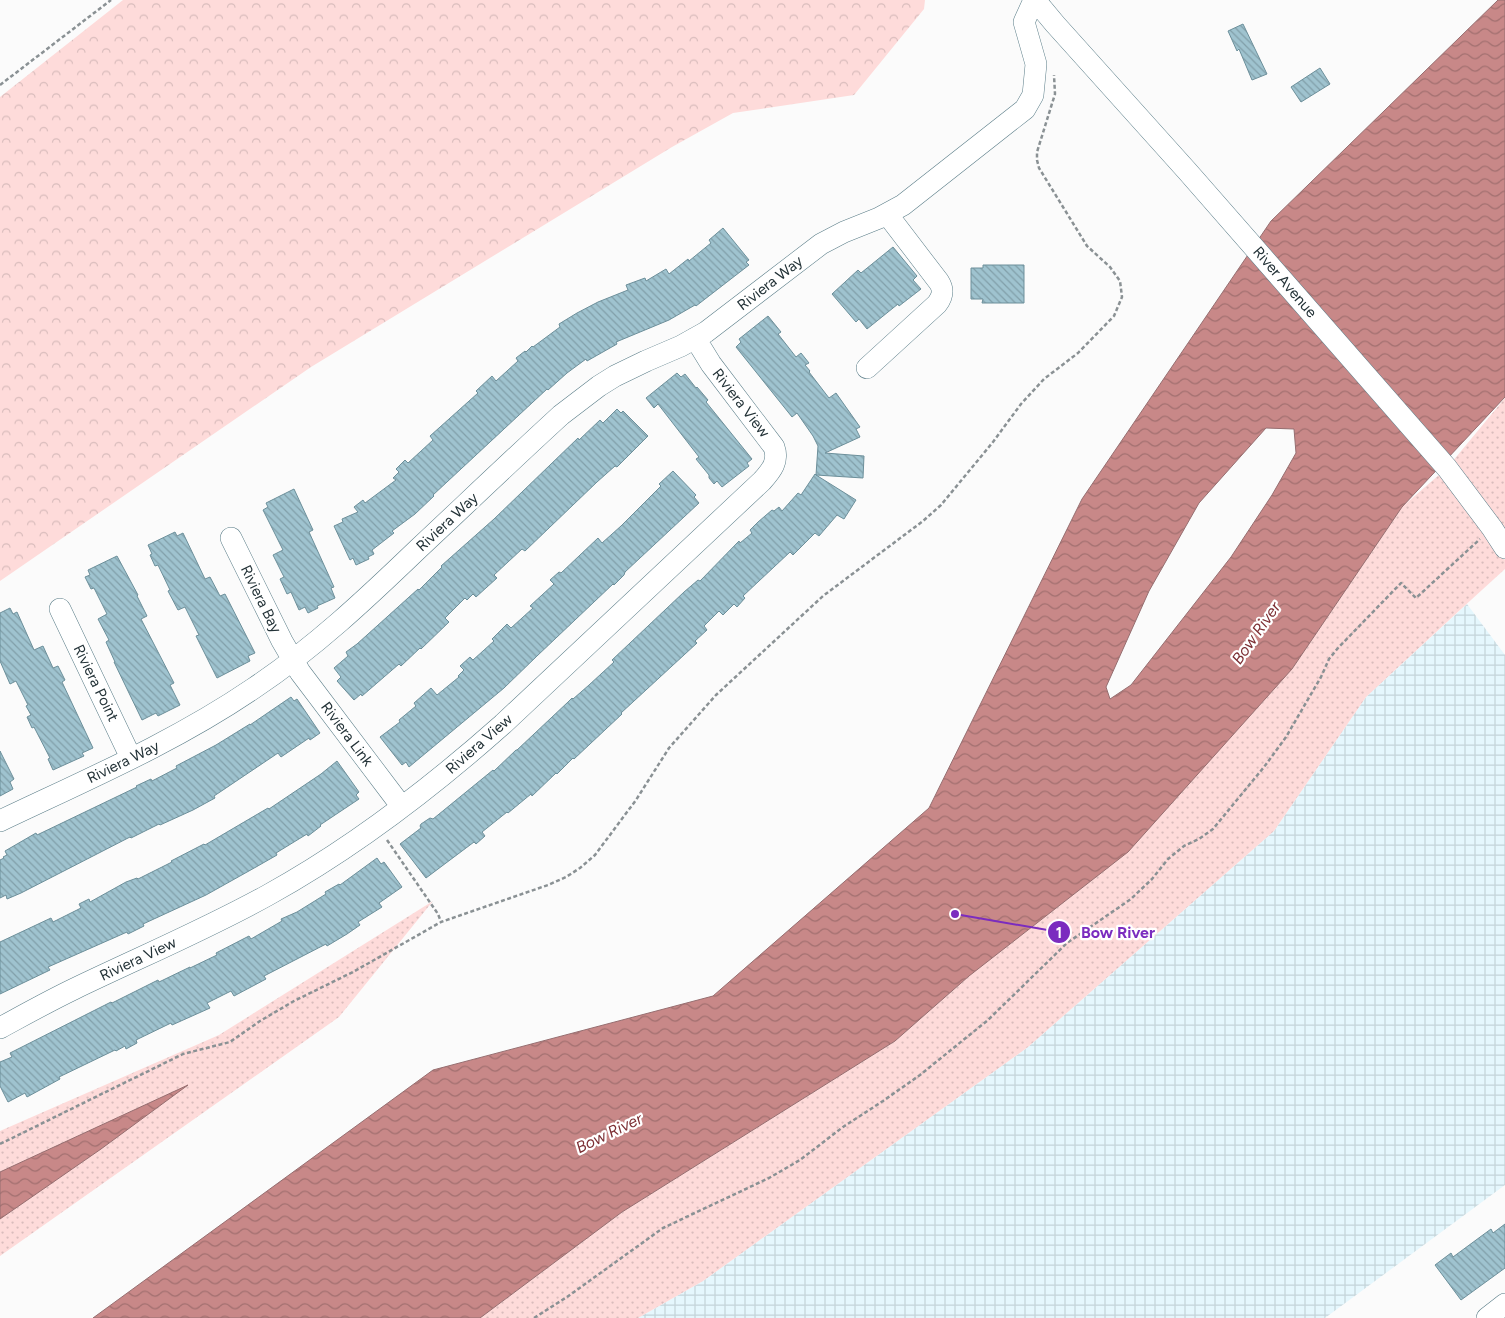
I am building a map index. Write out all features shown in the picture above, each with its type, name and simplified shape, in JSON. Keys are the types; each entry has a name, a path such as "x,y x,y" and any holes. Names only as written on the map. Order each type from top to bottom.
{"street":[{"name":"River Avenue","path":"1035,0 1054,24 1245,236 1447,468 1505,548"},
{"name":"Riviera Way","path":"0,822 161,743 219,711 254,688 356,608 561,414 615,376 695,338 821,244 887,214 917,195 996,133 1025,109 1034,95 1036,64 1024,22 1035,0"},
{"path":"867,368 937,304 943,292 939,282 887,214"},
{"name":"Riviera View","path":"0,1028 71,990 196,932 270,894 334,855 402,807 464,758 503,724 755,487 772,470 776,458 774,447 711,364 695,338"},
{"name":"Riviera Bay","path":"231,538 292,660"},
{"name":"Riviera Point","path":"60,609 131,758"},
{"name":"Riviera Link","path":"292,660 402,807"},
{"path":"1487,1318 1505,1304"}],"path":[{"path":"0,85 110,0"},
{"path":"0,1144 183,1054 230,1042 294,1001 353,972 441,922 548,884 566,877 580,868 595,855 636,800 669,748 716,694 823,596 923,521 942,504 993,442 1021,404 1044,379 1078,353 1114,316 1122,297 1120,281 1110,267 1087,246 1039,168 1037,160 1040,142 1054,94 1054,73"},
{"path":"534,1318 567,1297 663,1228 768,1178 800,1160 843,1127 913,1080 981,1026 1067,943 1131,899 1152,879 1168,859 1184,846 1199,839 1213,829 1286,737 1329,660 1338,648 1400,583 1416,598 1492,528"},
{"path":"384,836 438,914 441,922"}],"shaded area":[{"path":"1467,604 1505,655 1505,1185 1325,1318 638,1318 703,1281 1028,1047 1274,831 1366,697"}],"green space":[{"path":"123,0 925,0 924,9 854,95 733,113 672,147 311,367 0,581 0,97"},
{"path":"1505,398 1505,548 1452,476 1505,560 1505,569 1366,697 1274,831 1028,1047 703,1281 638,1318 480,1318 622,1212 895,1041 969,976 1292,669 1402,507 1447,468"},
{"path":"433,901 339,1017 0,1256 0,1131 219,1035"}],"water":[{"path":"1498,0 1505,0 1505,397 1402,507 1292,669 1128,852 969,976 895,1041 622,1212 480,1318 93,1318 433,1070 713,996 929,808 1082,499 1271,221","holes":["1266,428 1294,429 1296,453 1272,495 1231,557 1131,685 1110,699 1106,687 1149,591 1199,503"]},
{"path":"188,1085 101,1149 0,1219 0,1172"}],"building":[{"path":"1243,24 1267,74 1252,80 1239,49 1237,51 1228,31"},
{"path":"1320,68 1330,84 1301,102 1291,87"},
{"path":"723,228 749,260 746,262 749,265 696,306 669,320 616,342 617,344 587,361 586,359 567,373 547,389 415,514 392,531 394,533 372,550 374,554 368,557 369,559 356,565 353,558 350,560 334,526 343,522 342,519 358,512 354,507 363,500 365,503 396,480 393,478 399,472 396,469 405,460 408,463 433,440 430,436 478,393 476,391 492,376 496,381 518,361 516,358 560,327 559,324 577,313 628,290 626,285 645,278 646,281 666,269 669,274 711,243 709,240"},
{"path":"893,247 917,276 913,280 921,289 899,306 898,304 867,329 859,319 856,322 832,294 858,270 861,273"},
{"path":"983,265 1024,265 1024,303 982,303 983,299 971,299 971,268 983,268"},
{"path":"768,316 781,332 778,334 796,357 801,353 809,363 805,365 829,398 836,393 860,427 856,429 860,437 825,453 864,456 863,478 816,475 818,446 813,436 797,413 792,417 736,347 741,342 739,339"},
{"path":"677,373 681,377 685,374 697,387 708,400 706,402 752,459 747,463 749,466 722,487 717,481 714,484 709,478 709,475 696,459 699,457 658,404 654,408 646,398"},
{"path":"617,409 621,413 623,411 648,436 525,551 522,549 494,575 497,578 476,597 473,594 467,600 465,598 445,618 449,622 421,649 401,666 399,664 362,696 361,694 354,700 337,681 341,677 334,668 348,656 346,652 419,590 441,566 494,519 578,438 579,440 600,420 603,423"},
{"path":"673,471 696,495 694,497 699,503 504,688 409,767 406,762 402,765 380,737 400,722 399,720 416,706 414,703 431,688 437,695 459,677 464,670 460,666 470,657 473,660 494,641 492,639 507,624 511,628 533,608 530,606 554,584 550,580 559,572 561,573 598,538 602,543 661,486 659,484"},
{"path":"815,474 856,500 844,519 837,515 819,536 815,533 793,555 790,552 743,596 745,598 737,607 734,604 723,615 719,611 704,626 707,630 695,641 697,643 532,796 531,794 482,832 485,836 476,844 474,842 426,878 400,844 421,828 421,824 430,818 433,819 494,771 572,698 614,662 612,660 684,592 698,580 700,581 739,541 740,543 752,533 750,530 758,522 772,510 774,511 779,507 782,511 798,493 801,495"},
{"path":"294,489 313,530 309,532 334,587 331,588 335,598 317,606 318,608 308,613 305,607 299,610 291,592 287,594 280,579 284,577 273,555 283,550 263,510 268,507 266,503"},
{"path":"175,532 177,536 183,533 205,579 210,577 220,596 225,594 255,653 248,656 250,661 217,678 196,636 199,635 185,607 178,610 158,565 155,566 150,555 152,554 148,545"},
{"path":"117,556 147,616 141,619 174,683 170,685 180,705 158,716 156,713 142,720 114,662 106,642 109,640 98,619 107,614 94,588 91,589 85,577 90,575 88,570"},
{"path":"10,608 13,614 17,612 34,650 43,646 53,668 58,666 65,680 62,682 93,748 82,753 84,756 53,770 48,759 50,758 27,717 31,715 26,706 28,705 16,681 10,684 0,661 0,613"},
{"path":"291,697 294,701 297,699 320,733 310,740 309,738 281,757 278,753 214,796 215,798 193,810 130,837 21,893 7,899 6,895 0,898 0,860 7,855 5,851 36,833 37,835 177,768 176,766 250,725"},
{"path":"0,751 14,779 10,782 13,789 0,796"},
{"path":"337,761 359,792 356,795 359,799 320,825 308,836 307,834 276,853 277,855 206,895 143,924 144,926 128,934 127,932 48,967 50,970 0,994 0,942 51,918 53,922 81,908 79,904 89,899 90,902 126,882 138,879 205,845 269,809"},
{"path":"377,858 381,864 384,862 402,887 379,903 382,907 358,922 360,925 347,934 327,946 326,944 264,976 266,979 234,996 231,991 207,1003 210,1008 172,1025 171,1023 136,1040 137,1043 126,1049 125,1046 115,1050 59,1077 60,1079 27,1097 25,1093 8,1102 0,1086 0,1062 12,1057 10,1053 111,1002 217,955 216,953 249,936 251,939 282,921 281,919 297,912 326,894 325,892 340,885"},
{"path":"1505,1224 1505,1268 1461,1300 1435,1265 1451,1253 1453,1257 1491,1229 1493,1233"}],"place":[{"name":"Bow River","path":"955,914"}]}
